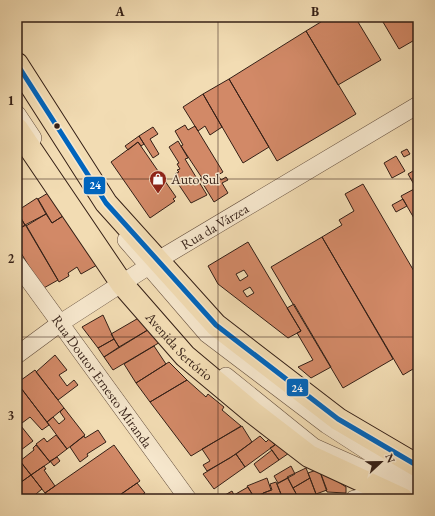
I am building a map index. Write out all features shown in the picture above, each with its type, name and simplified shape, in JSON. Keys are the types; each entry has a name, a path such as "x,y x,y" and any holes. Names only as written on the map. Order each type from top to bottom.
{"main road":[{"path":"17,64 106,203 153,264 216,325 338,419 418,466"},
{"name":"Avenida Sertório","path":"17,129 125,282 185,356 252,412 309,456 395,495"}],"street":[{"path":"17,81 99,208 153,264 207,334 327,425 395,469 418,480"},
{"name":"Rua da Várzea","path":"17,355 59,324 153,264 418,105"},
{"path":"17,114 125,282 192,350 314,447 390,481 418,496"},
{"name":"Rua Doutor Ernesto Miranda","path":"17,264 59,324 188,499"},
{"path":"354,499 395,495"}],"building":[{"path":"329,17 355,17 381,60 338,85 306,31"},
{"path":"380,17 418,17 418,38 399,49"},
{"path":"306,31 356,114 277,161 229,79"},
{"path":"229,79 269,147 243,163 203,94"},
{"path":"203,94 222,127 210,135 205,126 198,131 183,107"},
{"path":"185,125 188,130 195,126 223,172 218,175 221,180 226,177 228,180 222,183 228,193 214,202 200,179 202,178 181,146 183,145 175,131"},
{"path":"153,127 158,134 150,139 159,154 153,158 139,136"},
{"path":"139,136 144,144 141,146 138,142 128,150 125,146"},
{"path":"178,141 188,158 185,159 207,195 191,203 177,182 179,181 175,174 179,172 177,170 180,169 177,164 179,163 169,147"},
{"path":"138,142 176,197 173,199 175,201 150,218 111,162"},
{"path":"407,149 410,154 404,157 401,152"},
{"path":"396,156 405,171 392,178 384,163"},
{"path":"418,168 418,225 401,196 416,188 408,174"},
{"path":"363,184 418,278 418,366 403,375 322,237 342,225 339,220 354,211 345,194"},
{"path":"48,193 63,216 52,223 38,199"},
{"path":"37,198 46,214 25,225 17,211"},
{"path":"403,199 407,206 396,212 392,205"},
{"path":"17,212 25,225 17,230"},
{"path":"46,214 52,223 63,216 97,265 81,274 77,267 68,273 69,276 59,282 26,226"},
{"path":"26,225 58,280 42,289 17,246 17,230"},
{"path":"322,237 393,359 343,388 271,267"},
{"path":"248,242 301,331 288,338 218,284 208,266","holes":["244,270 248,276 240,281 236,274","250,287 254,293 247,297 243,291"]},
{"path":"294,304 331,367 311,378 298,367 313,360 297,333 301,331 287,308"},
{"path":"103,315 114,339 98,348 82,327"},
{"path":"142,316 151,328 119,347 111,334"},
{"path":"151,328 162,341 113,370 104,357"},
{"path":"114,339 119,347 104,357 98,348"},
{"path":"154,346 166,364 136,383 124,364"},
{"path":"55,355 67,370 59,375 67,386 74,380 78,385 58,400 36,372"},
{"path":"169,362 187,380 150,402 136,383"},
{"path":"35,370 64,408 47,422 17,383"},
{"path":"187,380 206,397 208,394 224,407 222,410 241,426 191,456 150,402"},
{"path":"18,384 49,425 42,430 30,417 22,423 17,416"},
{"path":"64,408 85,435 67,449 47,422 53,417 59,424 65,419 60,412"},
{"path":"17,421 33,441 17,453"},
{"path":"242,426 252,442 230,458 207,471 203,465 210,461 202,449"},
{"path":"98,430 106,442 87,454 88,456 80,462 70,447 84,436 85,438"},
{"path":"56,435 67,449 50,462 36,444 44,438 47,442"},
{"path":"260,436 266,442 269,439 275,445 245,467 236,454"},
{"path":"281,441 292,451 279,460 270,448"},
{"path":"36,445 50,462 31,475 20,461 34,450 33,448"},
{"path":"114,445 140,481 114,499 49,499 45,493"},
{"path":"272,450 279,460 260,473 254,464"},
{"path":"236,454 245,467 214,489 203,474"},
{"path":"57,457 60,461 54,466 50,461"},
{"path":"20,461 31,475 17,485 17,464"},
{"path":"44,466 46,469 44,470 55,486 45,493 31,475"},
{"path":"291,466 295,474 278,483 274,476"},
{"path":"306,468 310,478 293,488 287,477"},
{"path":"319,469 327,490 316,494 308,473"},
{"path":"319,469 346,487 346,493 327,492"},
{"path":"31,475 42,489 30,499 21,499 17,494 17,485"},
{"path":"267,478 271,490 254,497 247,486"},
{"path":"288,478 299,499 283,499 277,484"},
{"path":"310,478 316,494 308,499 299,499 293,488"},
{"path":"276,482 283,499 266,499 263,493 272,490 270,484"},
{"path":"137,483 145,493 143,494 146,499 114,499"},
{"path":"248,487 255,499 226,499 225,495 232,491 234,495"}],"transit line":[{"name":"24","path":"17,64 106,203 216,325 338,419 418,466"}],"place":[{"name":"Auto Sul","path":"158,194"}]}
